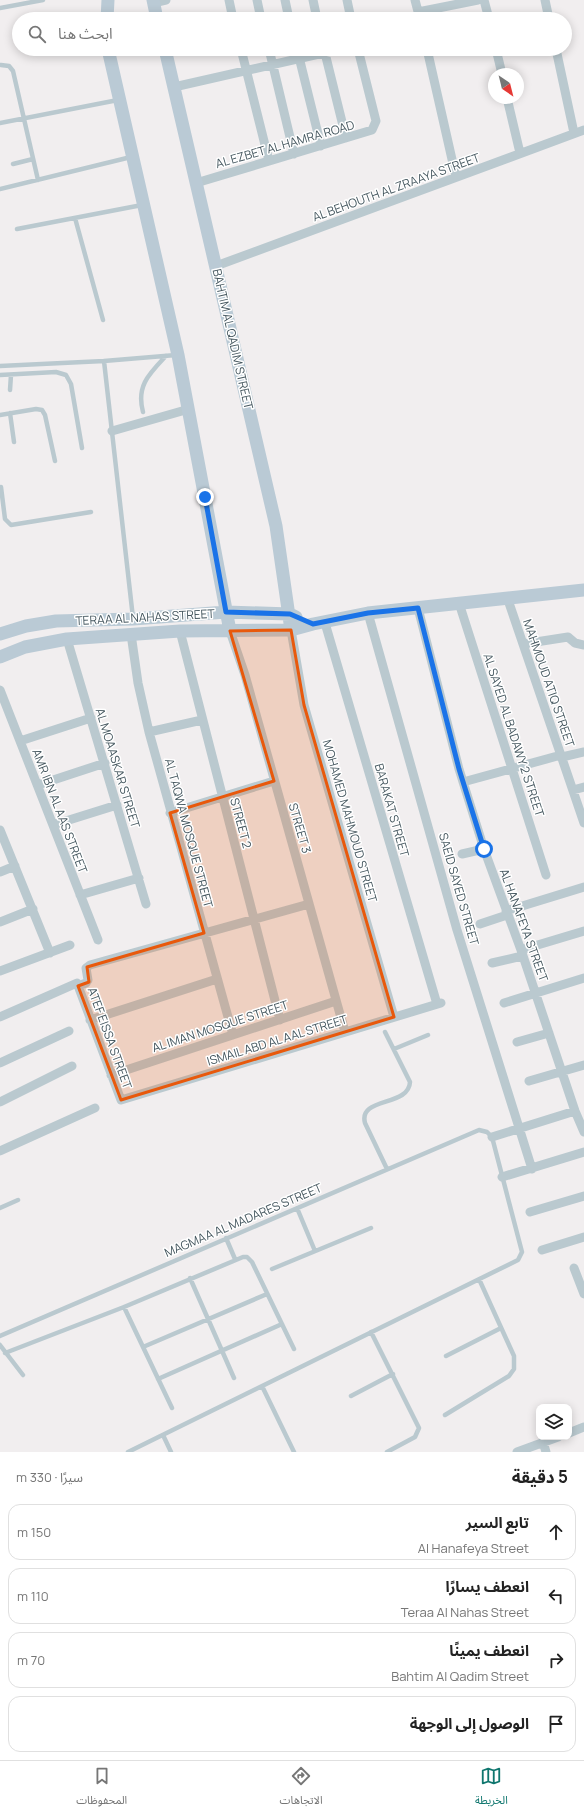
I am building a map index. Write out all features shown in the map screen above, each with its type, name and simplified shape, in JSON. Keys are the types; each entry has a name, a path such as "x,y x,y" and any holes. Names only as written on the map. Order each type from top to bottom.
{"main road":[{"path":"107,12 108,0"},
{"path":"157,1 157,12"},
{"path":"110,56 144,204 172,355 189,409 230,631"},
{"name":"BAHTIM AL QADIM STREET","path":"167,56 276,526 290,614 291,630"},
{"name":"TERAA AL NAHAS STREET","path":"0,657 25,647 67,639 180,632 291,630 368,613 584,590"},
{"name":"TERAA AL NAHAS STREET","path":"0,634 26,626 56,621 133,619 226,612 290,614 319,623"}],"street":[{"path":"229,0 232,12"},
{"path":"257,0 260,12"},
{"path":"285,0 288,12"},
{"path":"313,0 316,12"},
{"path":"347,0 350,12"},
{"path":"415,0 418,12"},
{"path":"434,12 478,0"},
{"path":"484,0 487,12"},
{"path":"545,0 548,12"},
{"path":"243,56 269,161"},
{"path":"270,56 294,154"},
{"path":"298,56 321,146"},
{"path":"174,87 309,56"},
{"path":"326,56 346,138"},
{"name":"AL EZBET AL HAMRA ROAD","path":"196,183 372,130 376,123 360,56"},
{"path":"429,56 456,177"},
{"path":"498,56 501,68"},
{"path":"558,56 574,133"},
{"path":"508,104 520,153"},
{"name":"AL BEHOUTH AL ZRAAYA STREET","path":"216,266 584,130"},
{"path":"112,431 189,409"},
{"name":"MAHMOUD ATIQ STREET","path":"507,597 584,823"},
{"name":"AL SAYED AL BADAWY 2 STREET","path":"459,603 546,875"},
{"name":"AL HANAFEYA STREET","path":"418,608 463,782 484,849 506,913 522,953 575,1112 584,1132"},
{"name":"SAEID SAYED STREET","path":"368,613 457,930 532,1169"},
{"name":"BARAKAT STREET","path":"319,623 439,1004"},
{"name":"MOHAMED MAHMOUD STREET","path":"291,630 304,705 394,1017"},
{"name":"STREET 3","path":"230,631 245,675 345,1032"},
{"name":"STREET 2","path":"180,632 280,1020"},
{"name":"AL TAQWA MOSQUE STREET","path":"131,634 138,683 149,732 170,813 233,1035"},
{"path":"523,644 568,637 575,643 584,645"},
{"name":"AL MOAASKAR STREET","path":"67,639 146,904"},
{"name":"AMR IBN AL AAS STREET","path":"0,690 98,940"},
{"path":"20,741 91,718"},
{"path":"149,732 202,720"},
{"path":"463,782 512,768 584,752"},
{"path":"38,785 105,764"},
{"path":"170,813 274,781"},
{"path":"573,790 584,786"},
{"path":"53,825 117,805"},
{"path":"0,830 50,953"},
{"path":"462,854 484,849"},
{"path":"0,872 15,866"},
{"path":"80,895 139,878"},
{"path":"480,924 506,913 584,887"},
{"path":"0,1017 86,983 88,980 86,971 87,967 309,904"},
{"path":"0,922 33,909"},
{"path":"492,963 584,931"},
{"path":"0,971 70,945"},
{"path":"504,1003 584,978"},
{"path":"90,1020 217,979"},
{"name":"ATEF EISSA STREET","path":"78,985 120,1100"},
{"name":"AL IMAN MOSQUE STREET","path":"111,1075 336,1001"},
{"name":"ISMAIL ABD AL AAL STREET","path":"120,1100 439,1004"},
{"path":"0,1063 69,1030"},
{"path":"516,1042 549,1033"},
{"path":"0,1102 72,1066"},
{"path":"529,1081 584,1066"},
{"path":"0,1151 95,1108"},
{"path":"492,1137 520,1130 575,1112"},
{"path":"502,1177 584,1152"},
{"path":"530,1212 584,1196"},
{"path":"542,1250 584,1237"},
{"path":"574,1268 584,1294"},
{"path":"572,1432 584,1428"},
{"path":"517,1452 549,1440"},
{"path":"543,1442 546,1452"}],"lane":[{"path":"0,8 24,1 43,0"},
{"path":"1,65 9,66 14,71 38,180"},
{"path":"0,123 120,99"},
{"path":"0,189 133,157"},
{"path":"13,164 33,159"},
{"path":"17,229 144,204"},
{"path":"75,218 103,320"},
{"path":"0,366 104,361 172,355"},
{"path":"143,412 141,399 143,385 151,371 172,355"},
{"path":"104,361 133,619"},
{"path":"0,375 56,372 63,373 68,377 82,448"},
{"path":"10,390 11,375"},
{"path":"0,415 36,409 42,410 45,415 55,461"},
{"path":"10,413 14,442"},
{"path":"1,487 2,516 6,522 14,526 91,512"},
{"path":"385,1032 409,1078 408,1089 404,1094 369,1108 364,1116 365,1123 387,1169"},
{"path":"394,1049 428,1035"},
{"name":"MAGMAA AL MADARES STREET","path":"0,1336 479,1130 487,1132 492,1137"},
{"path":"128,1452 518,1260 522,1254 492,1137"},
{"path":"0,1208 18,1200"},
{"path":"297,1208 315,1251"},
{"path":"272,1269 371,1228"},
{"path":"226,1238 235,1259"},
{"path":"5,1353 124,1307 235,1259 243,1257 250,1259 294,1349"},
{"path":"190,1278 234,1378"},
{"path":"445,1415 512,1373 514,1369 515,1360 479,1279"},
{"path":"143,1347 267,1294"},
{"path":"124,1307 172,1408"},
{"path":"158,1379 282,1324"},
{"path":"446,1356 501,1328"},
{"path":"372,1332 419,1428 415,1437 387,1452"},
{"path":"0,1345 22,1375"},
{"path":"351,1396 393,1374"},
{"path":"262,1386 294,1452"},
{"path":"163,1435 172,1452"}],"highlighted area":[{"path":"291,630 304,705 394,1017 121,1100 78,986 89,982 87,967 204,933 170,813 274,781 230,631"}],"route":[{"path":"205,497 226,612 290,614 313,624 368,613 418,608 459,769 484,849"}]}
